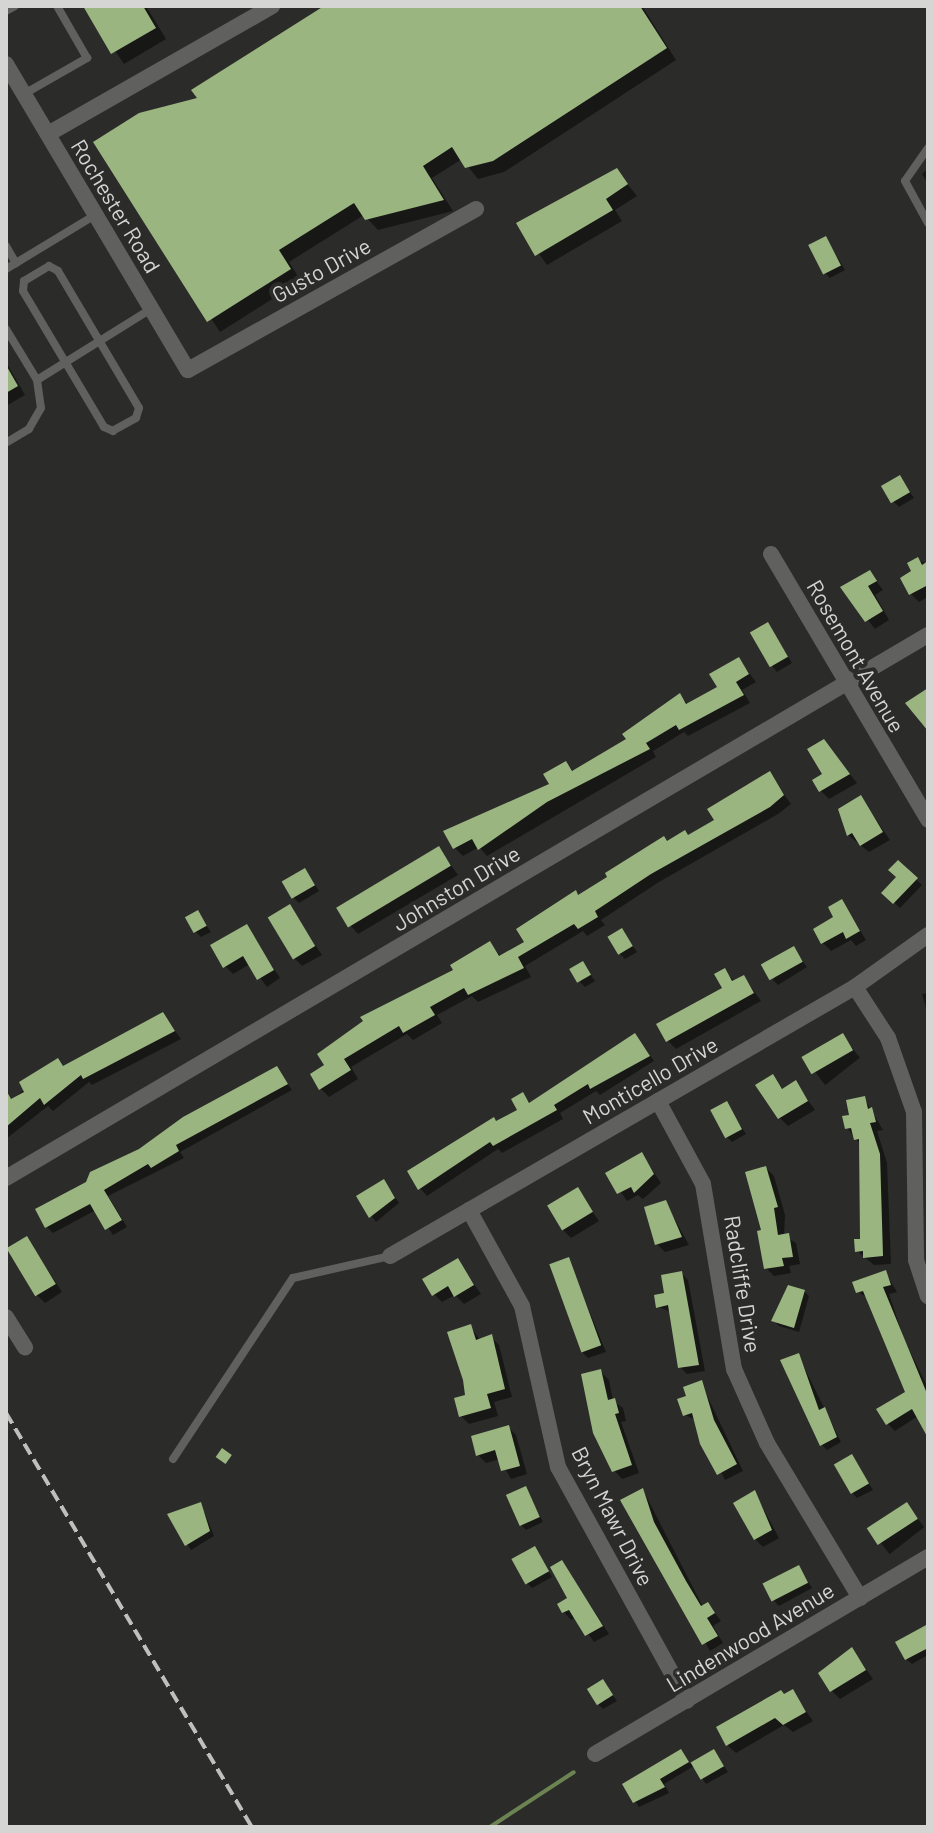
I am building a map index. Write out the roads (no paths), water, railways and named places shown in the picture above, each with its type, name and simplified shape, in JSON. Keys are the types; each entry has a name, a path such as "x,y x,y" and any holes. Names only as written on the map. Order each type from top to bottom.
{"street":[{"path":"48,134 272,6"},
{"name":"Rochester Road","path":"6,64 188,370"},
{"name":"Gusto Drive","path":"188,370 476,209"},
{"name":"Rosemont Avenue","path":"771,554 928,820"},
{"name":"Johnston Drive","path":"6,1178 928,635"},
{"name":"Monticello Drive","path":"390,1256 855,987 928,935"},
{"path":"855,987 888,1038 914,1112 916,1260 928,1296"},
{"name":"Radcliffe Drive","path":"658,1101 703,1184 734,1369 767,1443 860,1598"},
{"name":"Bryn Mawr Drive","path":"469,1210 522,1306 558,1467 687,1701"},
{"path":"6,1317 25,1348"},
{"name":"Lindenwood Avenue","path":"595,1754 928,1557"}],"lane":[{"path":"6,11 15,6"},
{"path":"24,94 87,58 57,6"},
{"path":"928,148 905,181 928,223"},
{"path":"6,269 96,215"},
{"path":"6,246 16,263"},
{"path":"49,266 58,271 139,408 136,418 108,430 65,363 23,291 24,281 49,266"},
{"path":"37,380 152,309"},
{"path":"6,329 37,380 41,408 29,429 6,443"},
{"path":"173,1459 293,1278 390,1256"}],"waterway":[{"path":"490,1827 574,1772"}],"railway":[{"path":"6,1413 252,1827"}]}
